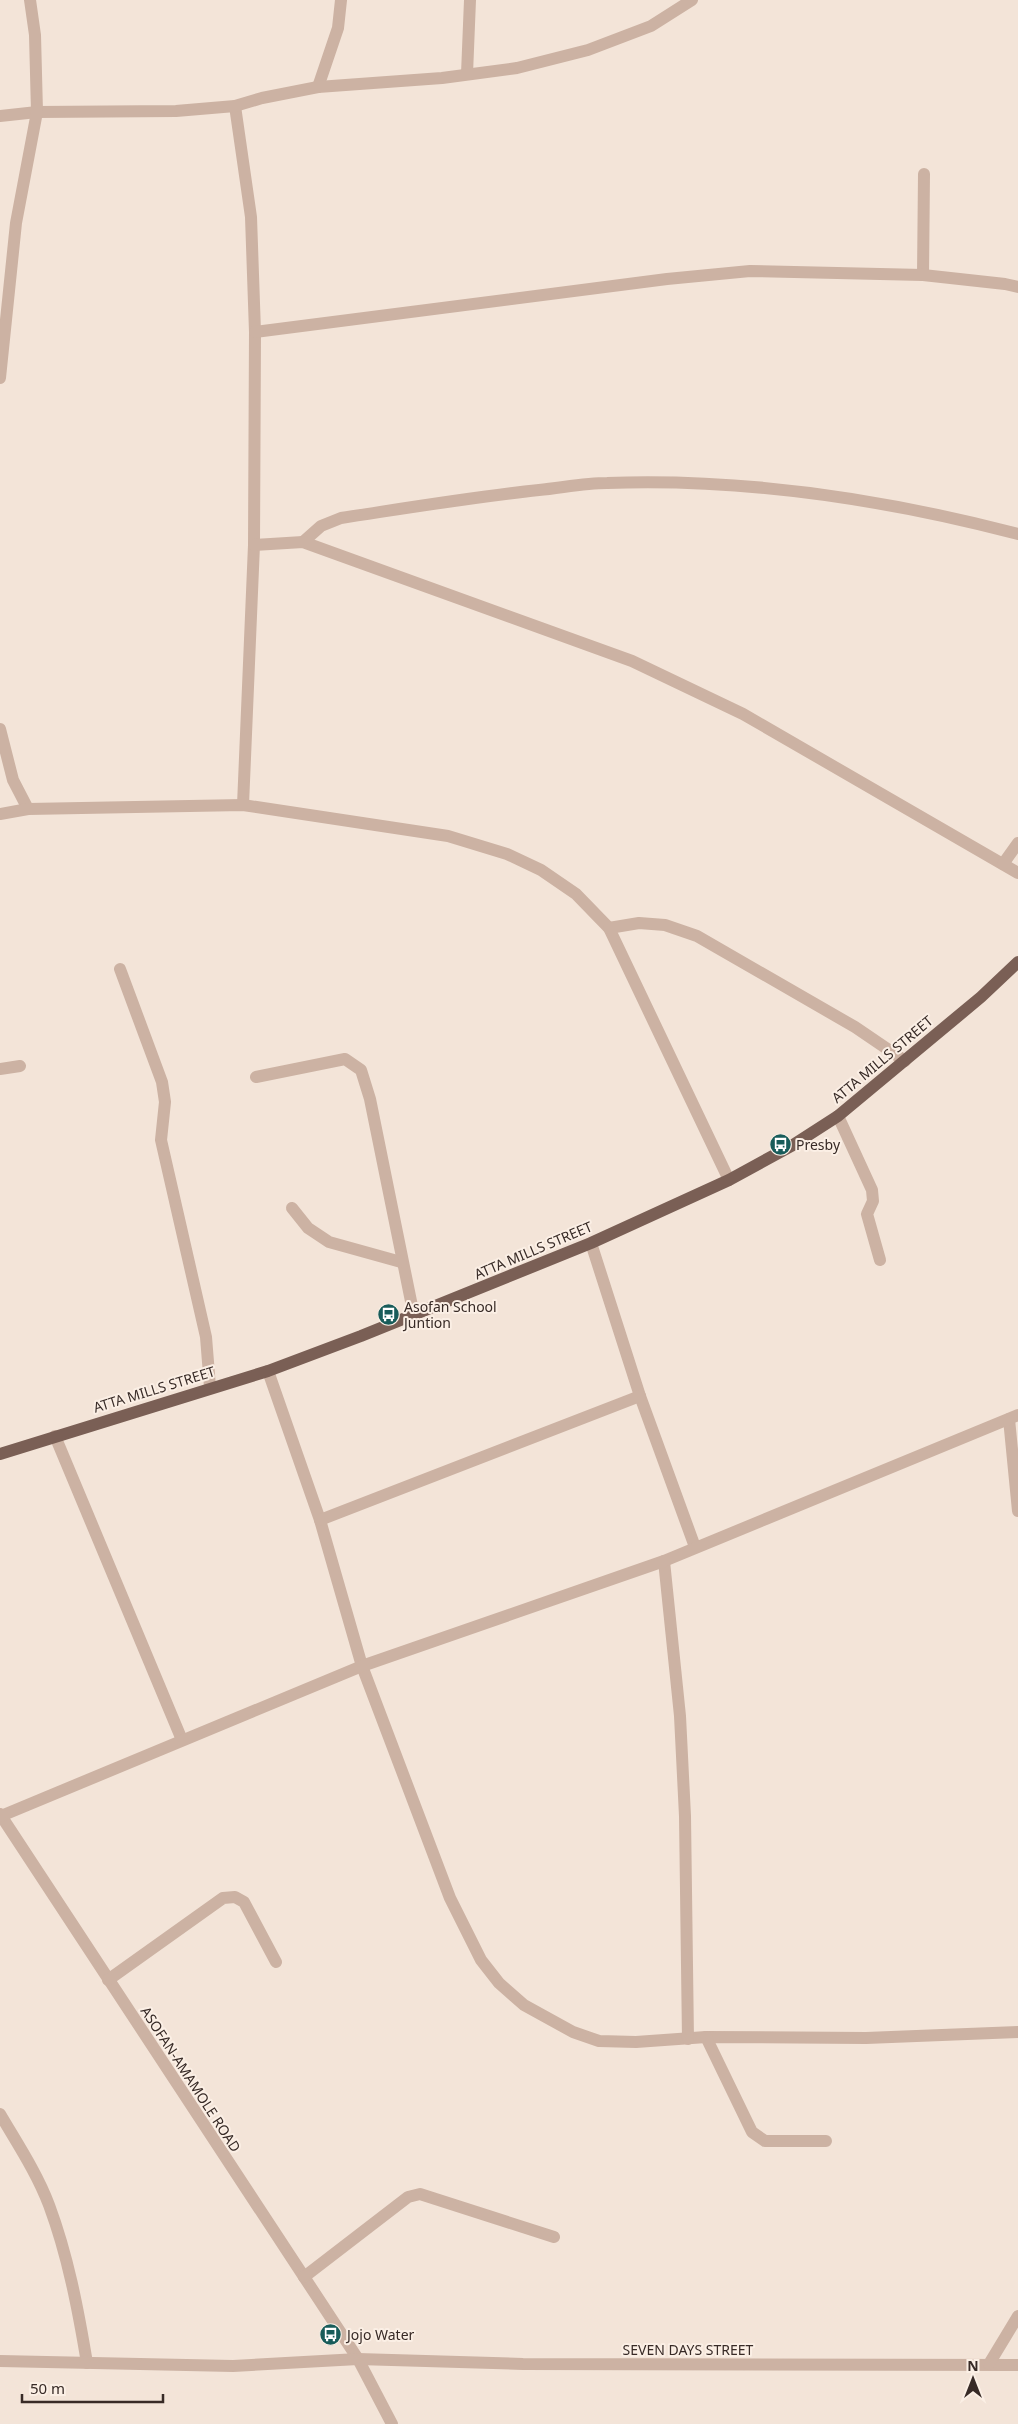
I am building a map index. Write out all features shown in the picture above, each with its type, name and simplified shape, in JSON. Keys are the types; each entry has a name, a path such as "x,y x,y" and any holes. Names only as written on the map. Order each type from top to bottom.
{"main road":[{"name":"ATTA MILLS STREET","path":"1,1451 268,1371 414,1316 591,1243 728,1180 793,1145 838,1116 981,997 1018,962"}],"street":[{"path":"0,378 16,223 37,112 36,45 30,0"},
{"path":"318,87 338,28 341,0"},
{"path":"467,74 470,0"},
{"path":"0,116 37,112 176,111 235,106 262,98 318,87 517,68 588,50 651,26 692,0"},
{"path":"235,106 251,217 255,332 254,545 243,805"},
{"path":"923,275 924,174"},
{"path":"255,332 667,279 750,271 923,275 1018,287"},
{"path":"303,542 321,526 341,518 482,496 606,482 725,485 847,497 959,518 1018,534"},
{"path":"254,545 303,542 632,661 743,714 1018,873"},
{"path":"0,729 13,780 28,809"},
{"path":"0,814 28,809 67,810 243,805 448,836 507,854 541,870 576,894 609,928 728,1180"},
{"path":"1004,864 1018,843"},
{"path":"609,928 639,923 665,925 697,936 855,1027 905,1060"},
{"path":"120,969 162,1082 165,1102 162,1140 206,1337 210,1387"},
{"path":"256,1077 345,1059 361,1070 370,1099 401,1262 414,1316"},
{"path":"0,1069 20,1066"},
{"path":"838,1116 872,1190 873,1201 867,1214 880,1260"},
{"path":"292,1208 308,1228 329,1242 401,1262"},
{"path":"591,1243 640,1396 695,1547"},
{"path":"268,1371 320,1520 362,1666 450,1898 482,1960 499,1983 524,2005 573,2032 599,2040 636,2042 706,2037 866,2038 1018,2032"},
{"path":"320,1520 640,1396"},
{"path":"1,1815 362,1666 664,1561 1014,1417 1018,1511"},
{"path":"55,1436 182,1740"},
{"path":"664,1561 680,1716 685,1807 688,2039"},
{"name":"ASOFAN-AMAMOLE ROAD","path":"1,1815 358,2359 392,2424"},
{"path":"108,1980 224,1898 235,1897 244,1902 276,1962"},
{"path":"706,2037 752,2132 757,2137 765,2140 826,2140"},
{"path":"0,2114 29,2163 48,2204 76,2296 87,2363"},
{"path":"304,2277 408,2197 420,2194 554,2237"},
{"path":"989,2364 1018,2316"},
{"name":"SEVEN DAYS STREET","path":"0,2361 233,2366 358,2359 524,2364 1018,2365"}],"place":[{"name":"Presby","path":"780,1144"},
{"name":"Asofan School Juntion","path":"388,1314"},
{"name":"Jojo Water","path":"331,2334"}]}
